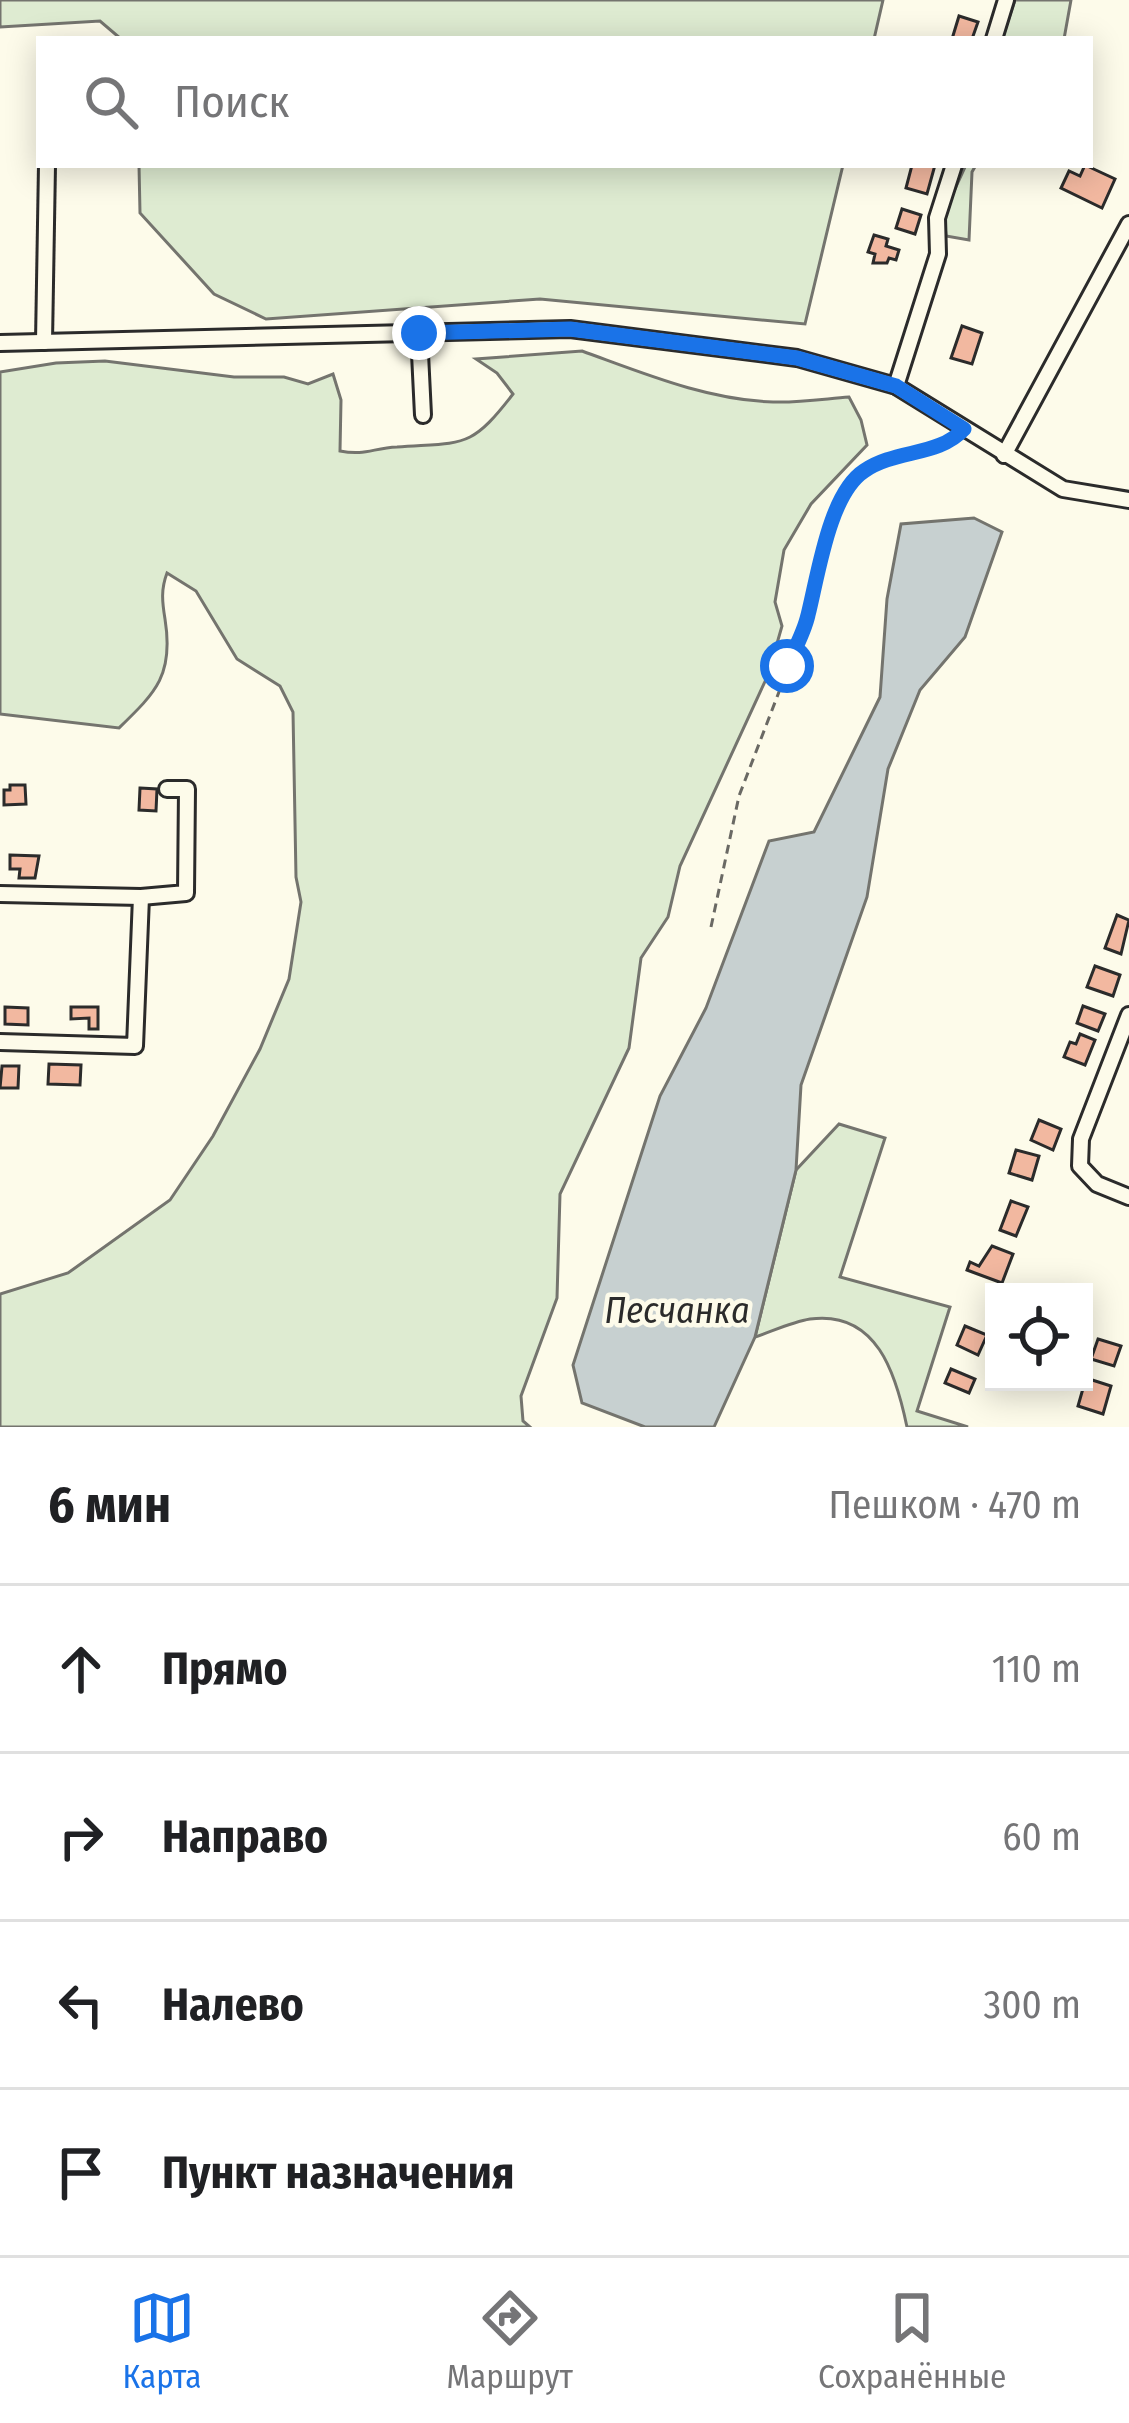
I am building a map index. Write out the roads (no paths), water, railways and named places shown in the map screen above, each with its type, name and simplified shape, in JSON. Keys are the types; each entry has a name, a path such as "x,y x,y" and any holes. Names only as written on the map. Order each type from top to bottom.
{"street":[{"path":"995,36 1006,0"},
{"path":"44,342 46,168"},
{"path":"896,386 938,254 937,218 953,168"},
{"path":"1004,455 1129,224"},
{"path":"0,343 570,329 797,358 896,386 1063,489 1129,500"},
{"path":"419,333 424,415"},
{"path":"0,894 140,897 186,893 188,789 167,790"},
{"path":"0,1042 135,1046 140,897"},
{"path":"1129,1016 1081,1139 1080,1166 1097,1184 1129,1197"}],"water":[{"name":"Песчанка","path":"974,518 1002,532 965,637 920,690 888,769 867,897 801,1085 796,1170 755,1337 714,1427 645,1427 582,1403 573,1365 660,1096 706,1008 769,841 814,832 880,697 887,599 901,524"}]}
